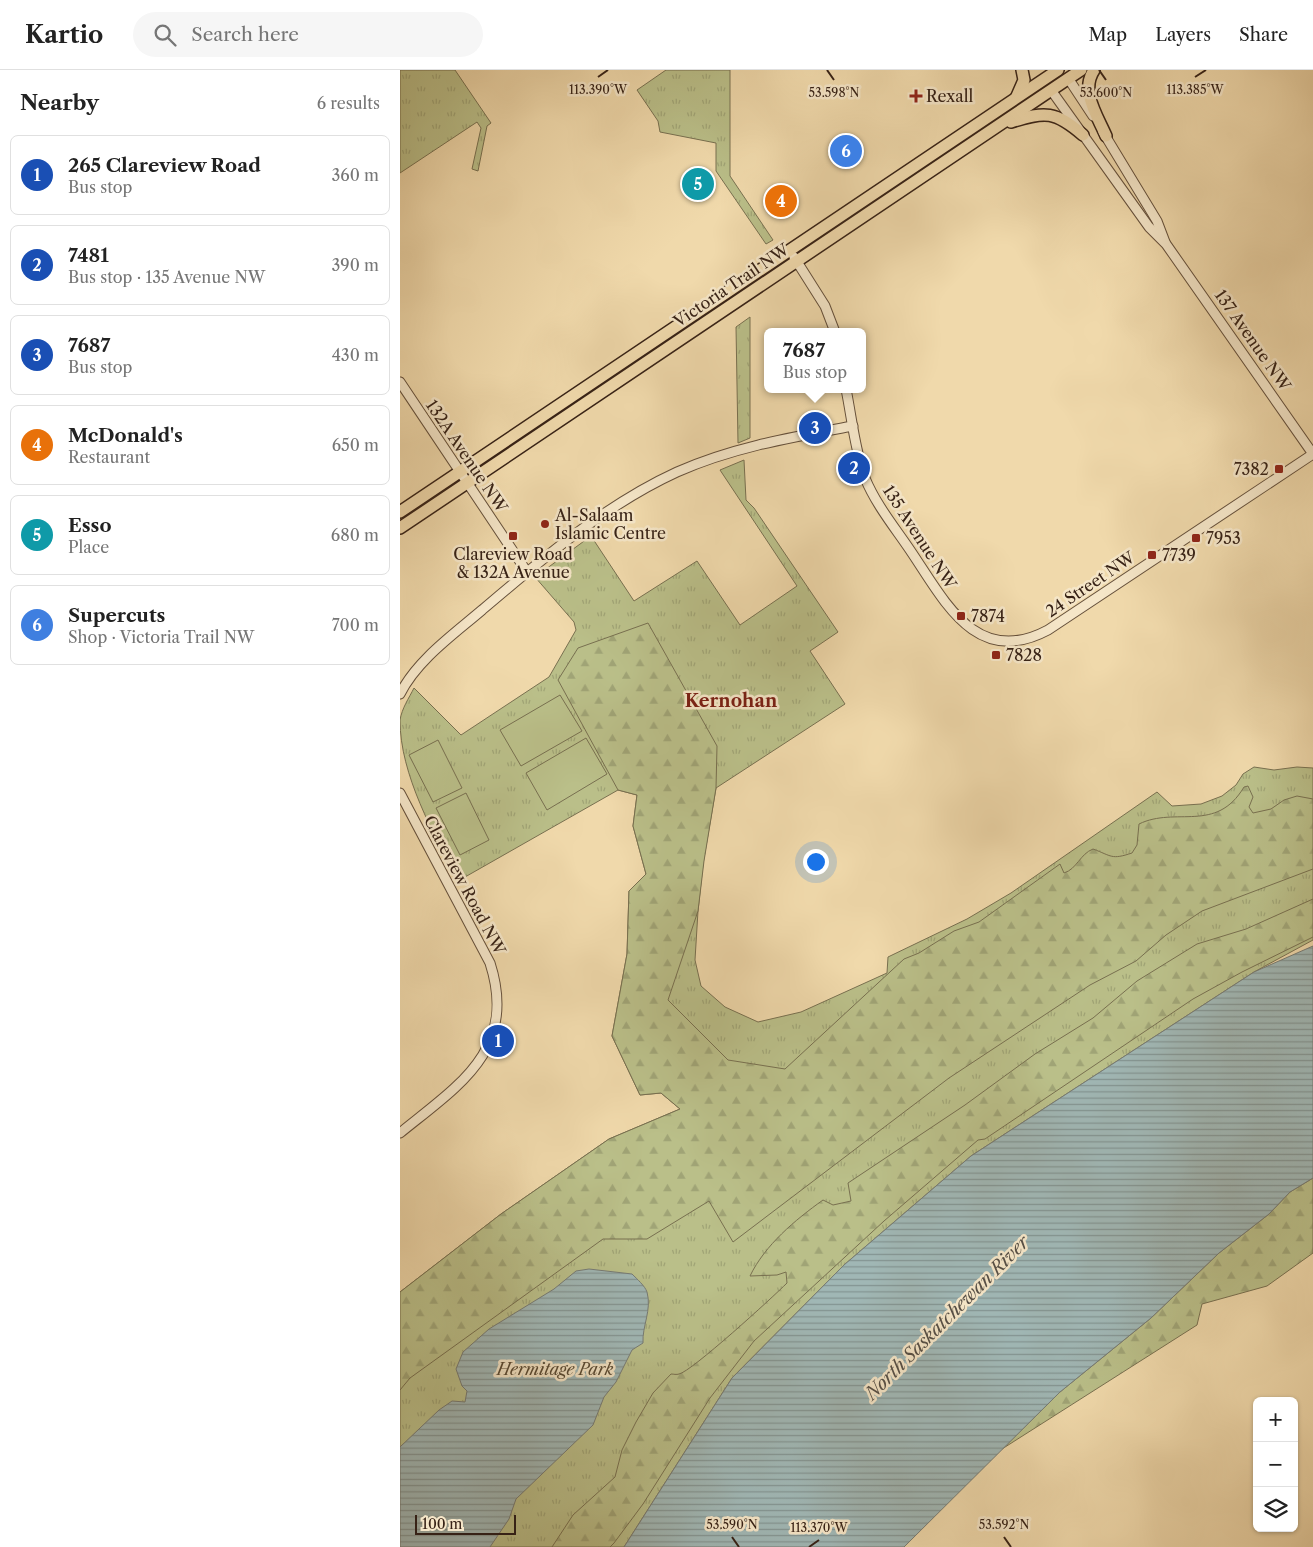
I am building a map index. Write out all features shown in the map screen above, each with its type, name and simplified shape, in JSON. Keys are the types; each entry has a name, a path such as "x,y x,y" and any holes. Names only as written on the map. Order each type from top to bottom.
{"main road":[{"path":"1016,99 1024,80 1022,70"},
{"name":"Victoria Trail NW","path":"400,512 1054,73 1081,70"},
{"path":"1094,70 1089,82 1089,98 1106,136"},
{"name":"Victoria Trail NW","path":"400,528 1051,90 1054,73"},
{"name":"137 Avenue NW","path":"1051,90 1054,73"},
{"path":"997,126 1045,113 1064,120 1083,135"}],"street":[{"name":"137 Avenue NW","path":"1054,73 1106,136 1158,221 1166,244"},
{"name":"137 Avenue NW","path":"1051,90 1149,227 1166,244 1313,454"},
{"path":"790,251 825,306 833,328"},
{"name":"132A Avenue NW","path":"400,382 527,572"},
{"name":"135 Avenue NW","path":"847,393 862,470 872,492 948,607 969,628 986,637 1003,641"},
{"path":"400,694 411,677 430,657 527,572 613,508 678,472 746,448 853,426"},
{"name":"24 Street NW","path":"1003,641 1022,640 1048,630 1313,454"},
{"name":"Clareview Road NW","path":"400,794 490,963 496,988 497,1012 490,1042 478,1064 447,1096 400,1133"}],"green space":[{"path":"400,70 455,70 491,123 487,126 478,171 472,169 481,128 477,122 400,173"},
{"path":"666,70 730,70 730,176 773,240 766,244 716,171 716,143 660,132 658,121 637,90"},
{"path":"750,317 750,438 738,443 736,327"},
{"name":"Hermitage Park","path":"744,460 746,500 754,508 838,632 810,651 845,704 716,788 703,864 695,960 701,986 725,1007 758,1022 801,1012 887,973 888,957 967,919 1011,893 1157,792 1172,806 1201,804 1222,796 1236,785 1243,774 1254,767 1274,770 1297,767 1313,768 1313,940 1254,972 971,1156 844,1265 732,1378 624,1547 400,1547 400,1292 501,1214 609,1139 680,1109 661,1093 640,1095 612,1036 627,954 629,891 646,874 633,826 637,795 618,790 458,881 429,824 412,783 402,741 401,716 414,688 461,735 549,677 576,630 574,622 535,577 591,536 634,601 697,561 740,625 797,586 720,470"},
{"path":"648,623 717,746 716,788 698,911 668,1000 728,1060 785,1069 904,959 919,953 954,931 979,922 1060,864 1064,873 1093,849 1115,857 1132,853 1137,845 1139,824 1167,817 1208,815 1221,810 1233,801 1244,787 1248,786 1253,797 1249,807 1253,813 1271,809 1284,800 1297,796 1313,799 1313,869 1202,911 1166,935 1136,961 1090,985 949,1078 733,1242 709,1201 647,1239 603,1239 410,1378 400,1390 400,1292 501,1214 609,1139 680,1109 661,1093 640,1095 612,1036 627,954 629,891 646,874 633,826 637,795 618,790 558,680 578,648"},
{"path":"560,695 582,731 521,766 500,730"},
{"path":"586,738 607,774 547,810 526,773"},
{"path":"438,740 462,788 433,802 409,755"},
{"path":"466,793 489,840 460,855 436,808"},
{"path":"1313,899 1313,937 1193,999 985,1139 978,1140 884,1221 754,1341 710,1398 643,1504 610,1547 552,1547 573,1515 615,1477 622,1450 653,1393 671,1374 678,1374 687,1370 715,1348 787,1283 786,1272 777,1275 750,1276 772,1244 802,1216 823,1200 833,1205 851,1201 848,1183 965,1105 1035,1054 1093,1018 1137,981 1197,944 1246,929"},
{"path":"1313,1178 1313,1253 1267,1286 1202,1304 1197,1325 1002,1449 1060,1392 1151,1318 1219,1253 1269,1214 1290,1192"}],"water":[{"name":"North Saskatchewan River","path":"1313,946 1313,1178 1290,1192 1269,1214 1219,1253 1151,1318 1060,1392 904,1547 624,1547 732,1378 844,1265 971,1156 1254,972"},
{"path":"589,1269 632,1274 645,1287 648,1299 643,1343 632,1350 616,1382 604,1397 593,1425 516,1499 509,1519 490,1547 400,1547 400,1447 439,1410 452,1401 465,1402 467,1391 462,1386 456,1369 463,1352 489,1329 554,1289 576,1271"}],"place":[{"name":"Rexall","path":"916,96"},
{"name":"Supercuts","path":"846,151"},
{"name":"Esso","path":"698,184"},
{"name":"McDonald's","path":"781,201"},
{"name":"7687","path":"815,428"},
{"name":"7481","path":"854,468"},
{"name":"7382","path":"1279,469"},
{"name":"Al-Salaam Islamic Centre","path":"545,524"},
{"name":"Clareview Road & 132A Avenue","path":"513,536"},
{"name":"7953","path":"1196,538"},
{"name":"7739","path":"1152,555"},
{"name":"7874","path":"961,616"},
{"name":"7828","path":"996,655"},
{"name":"265 Clareview Road","path":"498,1041"}],"district":[{"name":"Kernohan","path":"731,701"}]}
